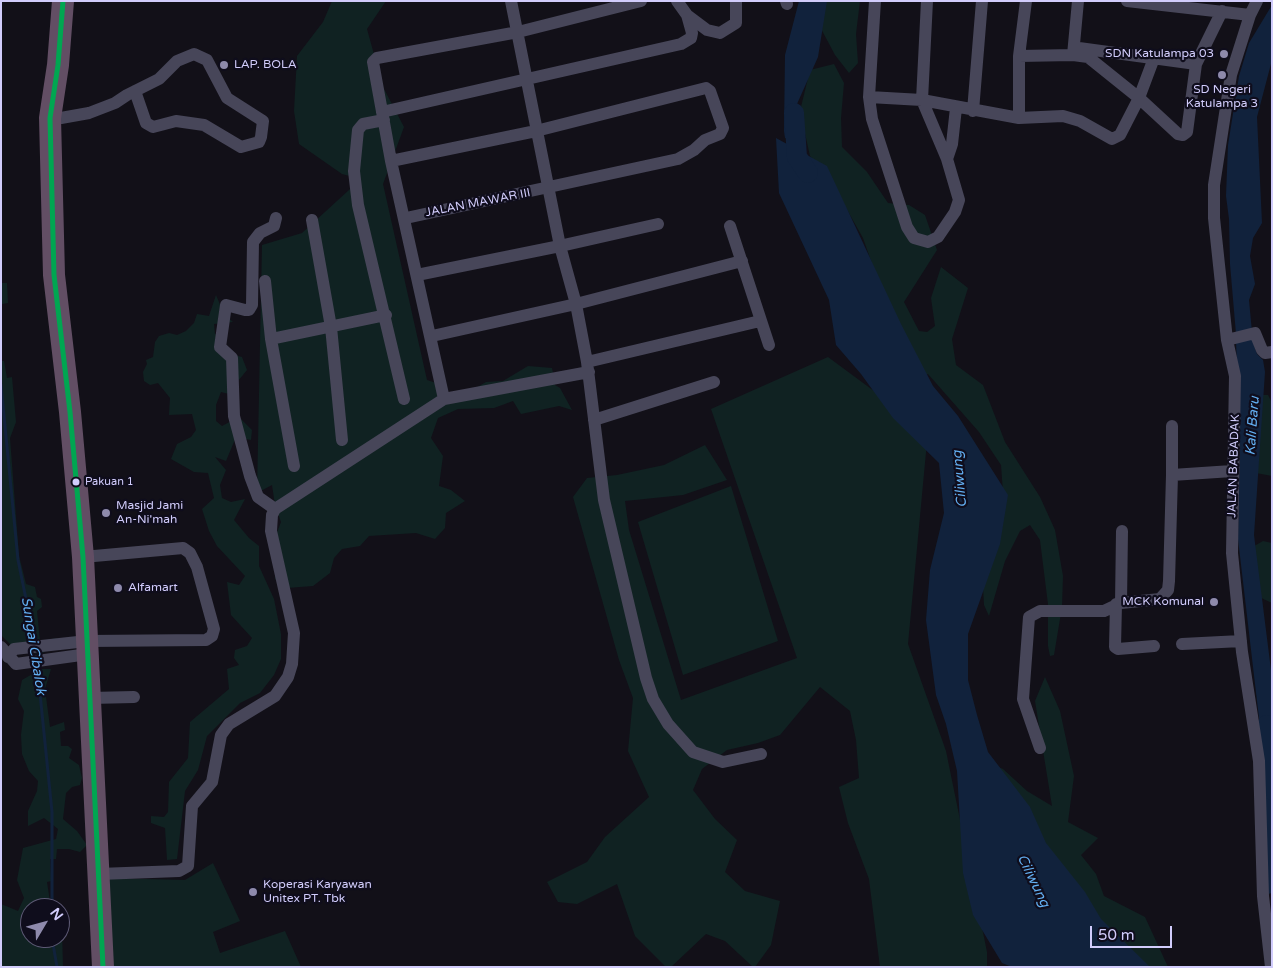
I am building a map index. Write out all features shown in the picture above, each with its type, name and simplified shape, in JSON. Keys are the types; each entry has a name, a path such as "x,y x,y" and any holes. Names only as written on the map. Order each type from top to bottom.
{"highway":[{"path":"63,1 58,66 50,118 54,275 70,412 83,557 104,967"}],"street":[{"path":"511,1 536,131 550,188 560,246 576,304 588,367 604,500 646,678 653,699 668,724 694,752 722,762 761,754"},
{"path":"444,399 406,218 391,161 372,65 377,58 518,32 641,1"},
{"path":"404,399 386,315 358,205 354,171 358,130 363,124 383,116 681,44 690,38 692,33 686,15 677,1"},
{"path":"686,15 707,30 720,32 736,23 736,1"},
{"path":"875,1 869,97 872,119 907,228 914,238 928,242 938,237 955,212 959,200 947,159 922,100 927,1"},
{"path":"974,111 982,1"},
{"path":"1019,118 1019,56 1026,1"},
{"path":"1074,51 1078,1"},
{"path":"1127,1 1250,15"},
{"name":"JALAN BABADAK","path":"1257,1 1250,15 1231,75 1214,186 1214,218 1232,338 1235,376 1236,427 1232,471 1232,553 1241,641 1259,761 1271,967"},
{"path":"1074,51 1094,60 1178,134 1186,134 1196,64 1222,11"},
{"path":"1019,56 1074,51 1154,58 1196,64"},
{"path":"50,118 89,113 115,103 135,91 159,79 177,61 194,54 207,60 227,98 262,121 259,142 241,147 204,125 195,123 176,121 152,127 146,123 135,91"},
{"path":"869,97 922,100 956,108 1019,118 1071,118 1112,139 1120,136 1139,98 1154,58"},
{"name":"JALAN MAWAR III","path":"406,218 678,160 694,150 704,140 720,134 722,128 710,90 706,88 536,131"},
{"path":"947,159 952,144 956,108"},
{"path":"391,161 536,131"},
{"path":"275,509 258,497 250,476 234,416 232,358 220,347 226,305 249,310 252,304 253,242 260,233 274,226 276,218"},
{"path":"312,220 331,327 342,440"},
{"path":"417,275 658,224"},
{"path":"730,226 769,345"},
{"path":"432,336 576,304 742,261"},
{"path":"265,280 271,339 294,466"},
{"path":"271,339 386,315"},
{"path":"99,874 179,871 188,866 192,806 212,782 221,734 229,724 275,696 288,677 292,664 294,633 271,531 272,515 275,509 444,399 588,367 760,321"},
{"path":"1232,338 1255,333 1262,350 1266,353 1272,352"},
{"path":"594,420 714,382"},
{"path":"1040,748 1023,699 1029,617 1040,611 1104,611 1118,603 1160,599 1168,590 1172,426"},
{"path":"1172,474 1232,471"},
{"path":"1122,531 1115,647 1118,649 1154,646"},
{"path":"10,654 206,640 212,636 214,629 197,567 190,553 183,548 83,557"},
{"path":"1182,644 1241,641"},
{"path":"90,698 134,697"}],"shaded area":[{"path":"332,1 386,1 367,29 383,87 404,127 383,184 427,380 439,384 443,397 467,393 486,382 503,381 528,366 552,368 555,385 560,388 572,410 559,406 521,414 513,401 494,408 458,409 438,418 431,438 443,456 439,486 451,490 465,501 446,513 445,528 435,539 416,533 369,536 360,546 342,549 334,558 330,573 313,586 287,588 275,579 276,535 281,522 275,505 272,485 257,493 262,245 302,233 361,179 342,174 299,144 294,111 297,56 323,22"},
{"path":"819,1 860,1 856,34 858,63 849,73 835,55 818,23"},
{"path":"834,64 844,83 841,118 842,147 867,172 888,203 909,205 925,215 937,250 904,302 919,331 927,332 935,326 931,298 941,267 968,288 952,339 956,365 983,385 1005,442 1040,497 1055,530 1063,576 1062,607 1054,655 1050,656 1048,646 1048,604 1040,540 1030,525 1020,531 1005,561 989,616 984,605 983,586 1004,506 1001,465 979,432 928,374 926,375 889,312 863,238 833,185 810,156 800,111 810,70"},
{"path":"1,283 7,283 8,303 2,304 1,329"},
{"path":"216,295 224,314 233,322 214,324 215,334 227,338 221,346 227,353 242,357 247,370 238,381 233,395 221,392 216,405 216,421 222,426 239,417 252,430 251,440 236,437 226,461 215,457 226,470 220,485 222,498 231,502 245,499 234,520 249,538 259,546 259,566 274,599 281,634 281,659 274,675 260,693 240,703 207,736 198,770 185,791 177,859 167,860 165,828 151,823 151,816 164,817 168,812 169,782 188,758 190,722 229,689 227,669 239,665 234,658 235,650 247,646 252,638 231,615 227,582 239,585 245,576 217,546 209,531 202,509 214,498 208,473 194,472 171,459 177,444 191,437 196,430 192,414 169,415 170,398 158,383 150,385 144,381 143,372 147,364 146,360 153,357 155,342 159,336 169,333 177,335 186,331 194,323 197,314 209,316"},
{"path":"828,357 928,431 908,644 946,751 987,952 987,967 880,967 869,879 848,823 839,787 859,778 856,740 850,711 820,687 780,735 758,743 727,750 702,769 693,790 715,819 737,840 725,872 745,891 780,901 771,945 755,967 753,967 725,941 706,934 671,967 666,967 635,936 617,884 577,904 558,902 547,882 587,862 605,837 649,797 628,751 633,698 619,660 573,497 587,478 617,475 664,465 705,445 727,480 683,495 625,501 629,530 681,700 797,658 711,409"},
{"path":"1,361 4,361 7,378 12,377 16,422 10,438 19,556 26,584 35,587 37,597 41,599 42,607 37,611 40,641 57,638 54,646 41,654 18,652 1,635"},
{"path":"1261,395 1268,395 1272,403 1272,476 1256,473"},
{"path":"731,486 778,641 683,675 638,522"},
{"path":"1263,541 1272,543 1272,603 1257,596 1249,549"},
{"path":"41,669 51,669 45,689 50,727 64,722 65,730 60,732 61,746 68,746 72,749 69,758 79,765 82,778 80,785 72,787 66,793 63,819 77,831 87,845 80,852 69,849 57,849 56,859 50,859 51,881 47,882 49,898 24,898 17,880 23,848 56,839 58,829 44,818 28,826 28,811 37,791 38,781 29,771 22,754 21,735 24,711 18,699 22,680"},
{"path":"1045,677 1060,711 1074,776 1068,822 1098,838 1081,855 1096,874 1104,896 1145,917 1168,967 1144,967 1091,923 992,764 1003,769 1027,791 1052,806 1035,701"},
{"path":"213,863 240,921 213,932 220,953 285,931 301,967 113,967 106,878 185,880"},
{"path":"1,904 18,911 20,907 20,948 62,948 63,967 1,967"}],"water":[{"path":"799,1 827,1 818,57 797,104 801,141 785,138 784,131 785,55"},
{"path":"1272,5 1272,60 1257,117 1262,223 1253,238 1250,256 1255,284 1249,300 1252,332 1236,334 1226,196 1228,145 1239,76 1249,43"},
{"path":"776,138 827,166 901,324 933,386 958,416 1008,495 1000,544 968,634 968,680 988,752 1030,807 1046,843 1085,892 1101,919 1150,967 1012,967 1002,963 973,915 963,873 957,771 946,724 936,695 926,620 930,570 944,513 939,463 893,418 861,374 836,345 829,300 779,193"},
{"path":"1252,338 1257,354 1263,360 1265,372 1254,535 1272,678 1272,752 1263,752 1238,539 1240,440 1236,341"},
{"path":"1263,756 1272,758 1272,893 1268,894"}],"waterway":[{"name":"Ciliwung","path":"794,113 797,157 808,173"},
{"name":"Sungai Cibalok","path":"1,385 18,560 35,643"},
{"name":"Sungai Cibalok","path":"37,664 52,812 52,898"},
{"name":"Kali Baru","path":"1267,725 1272,790"},
{"name":"Sungai Cibalok","path":"54,948 57,967"}],"transit line":[{"path":"63,1 58,65 50,118 54,275 70,412 83,557 103,967"}],"place":[{"name":"SDN Katulampa 03","path":"1224,54"},
{"name":"LAP. BOLA","path":"224,65"},
{"name":"SD Negeri Katulampa 3","path":"1222,75"},
{"name":"Pakuan 1","path":"76,482"},
{"name":"Masjid Jami An-Ni'mah","path":"106,513"},
{"name":"Alfamart","path":"118,588"},
{"name":"MCK Komunal","path":"1214,602"},
{"name":"Koperasi Karyawan Unitex PT. Tbk","path":"253,892"}]}
